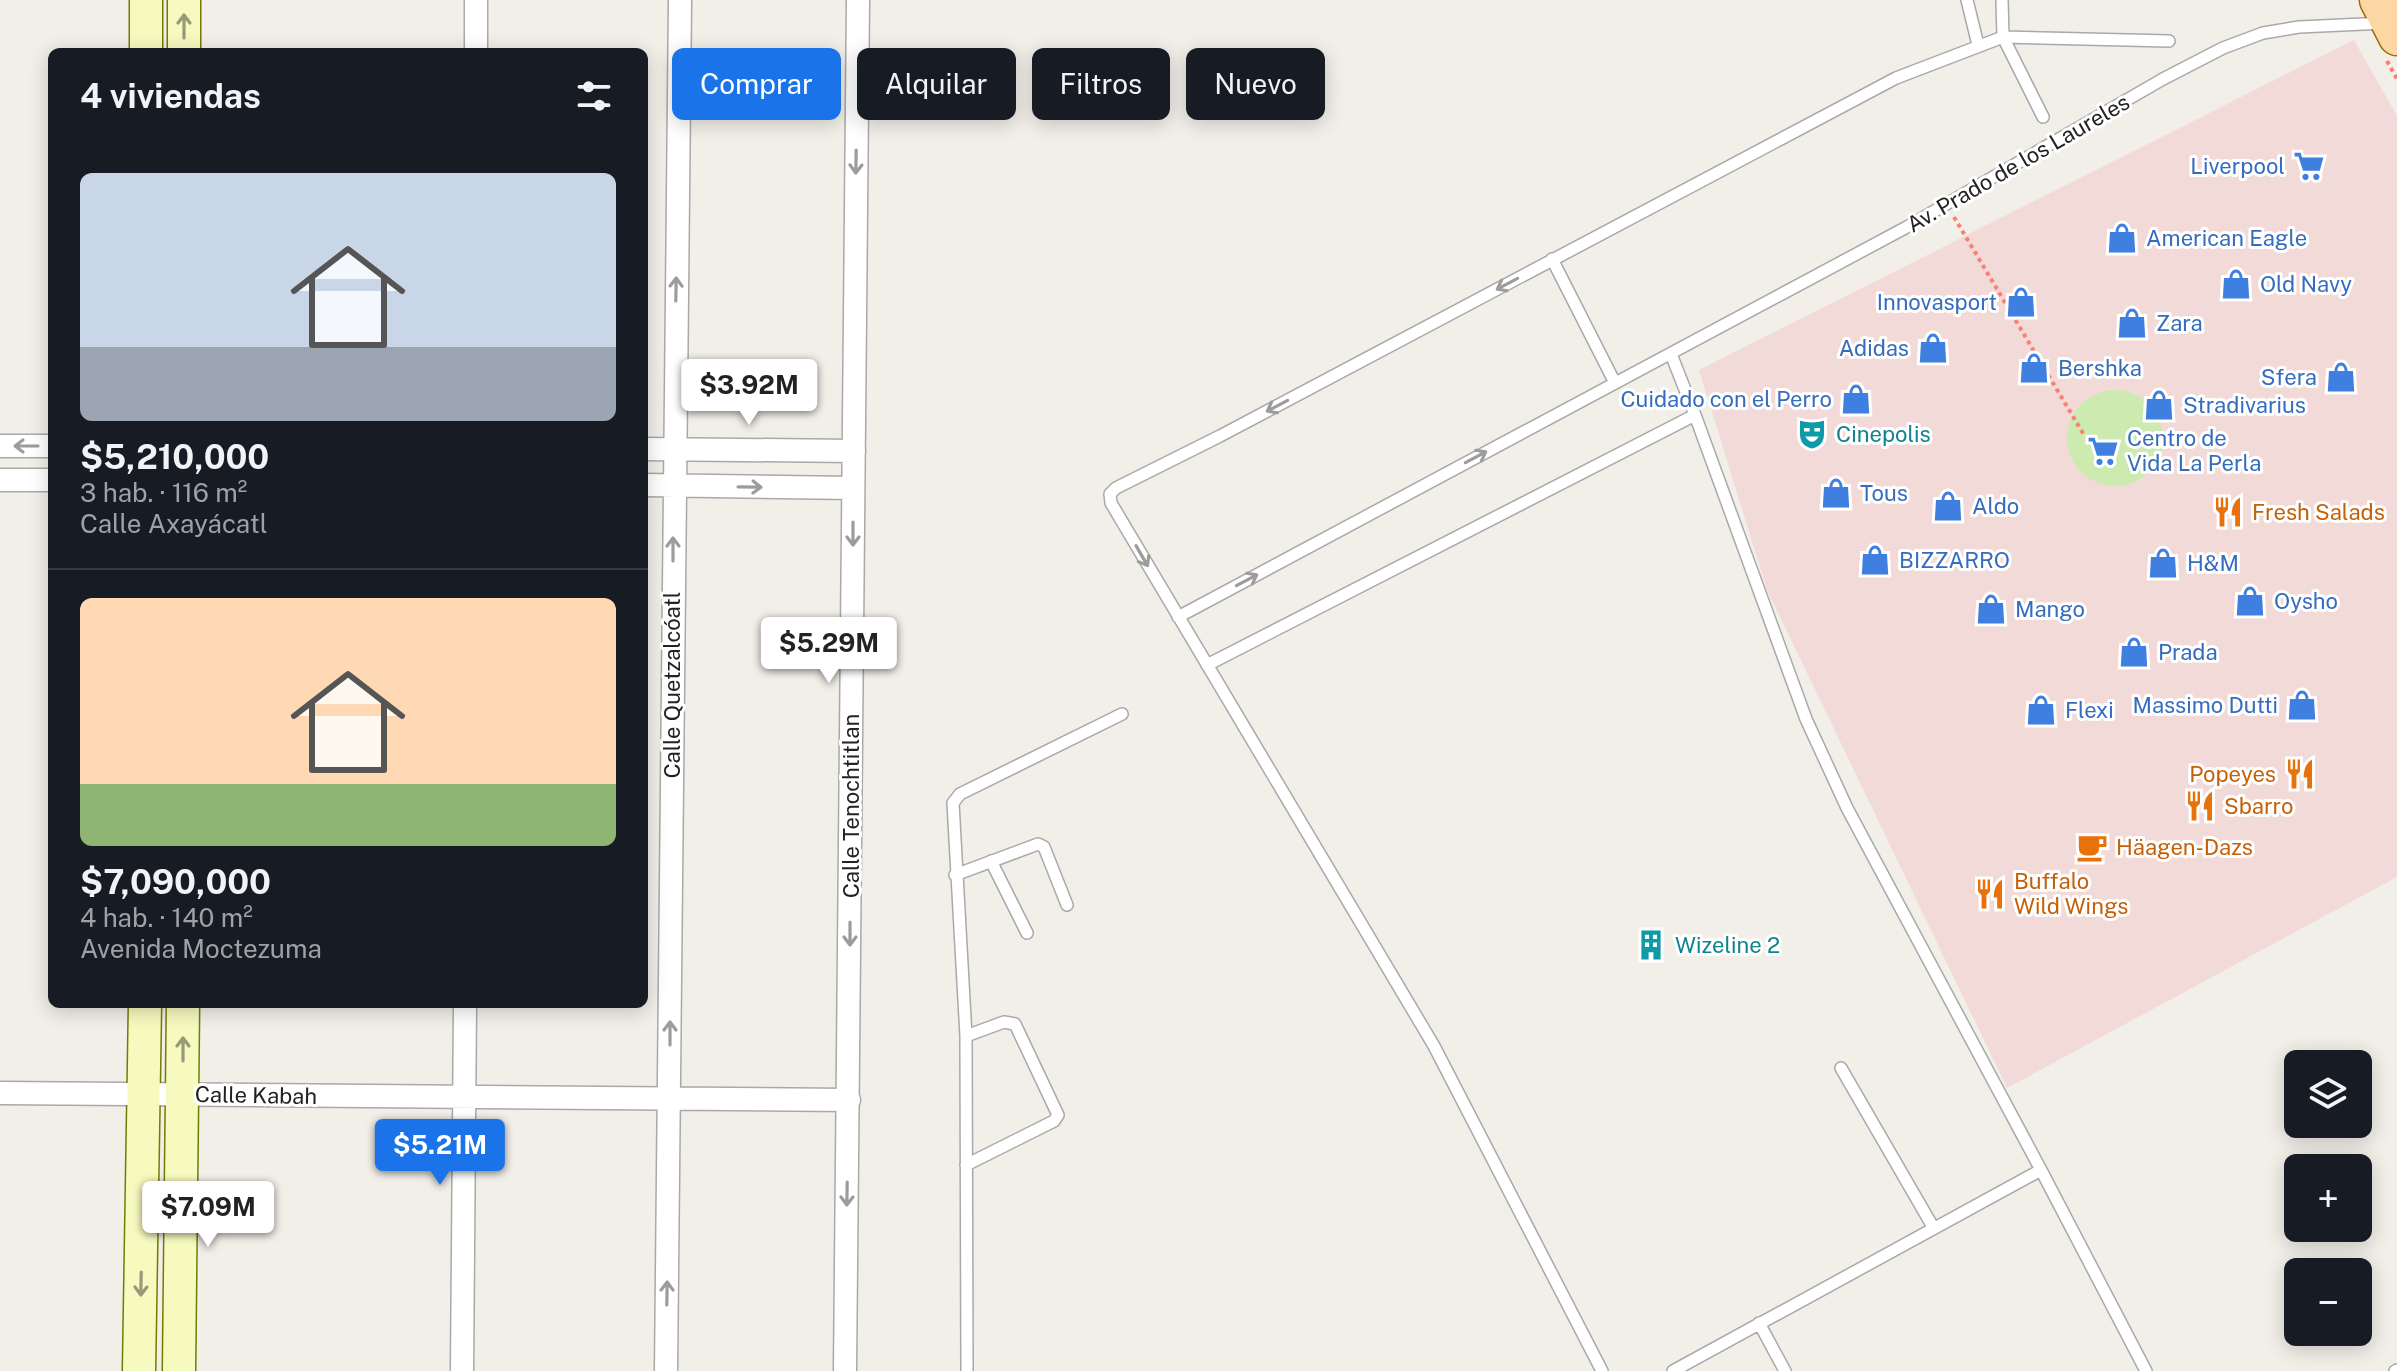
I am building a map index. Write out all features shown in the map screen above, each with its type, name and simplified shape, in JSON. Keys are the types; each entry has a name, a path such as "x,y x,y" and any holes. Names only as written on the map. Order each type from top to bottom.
{"street":[{"path":"146,0 146,48"},
{"path":"184,0 184,48"},
{"path":"476,0 476,48"},
{"name":"Calle Quetzalcóatl","path":"666,1371 680,0"},
{"name":"Calle Tenochtitlan","path":"845,1371 858,0"},
{"path":"0,446 48,446"},
{"path":"648,449 854,451"},
{"path":"0,480 48,480"},
{"path":"648,485 853,488"},
{"path":"139,1371 145,1008"},
{"path":"179,1371 183,1008"},
{"path":"462,1371 465,1008"},
{"name":"Calle Kabah","path":"0,1093 849,1100"}],"lane":[{"path":"1967,0 1978,45"},
{"path":"2002,0 2003,37 2043,117"},
{"name":"Av. Prado de los Laureles","path":"1178,617 1946,205 2163,79 2223,48 2263,33 2390,20"},
{"path":"1602,1371 1434,1046 1111,503 1110,494 1112,490 1220,436 1896,78 2003,37 2169,41"},
{"path":"1552,259 1615,383"},
{"path":"1667,356 1695,415 1806,719 1847,808 2146,1371"},
{"path":"1207,665 1695,415"},
{"path":"967,1371 966,1036 953,803 957,796 1122,714"},
{"path":"955,875 1034,844 1042,845 1067,905"},
{"path":"991,861 1027,933"},
{"path":"966,1036 1004,1022 1015,1024 1058,1115 1054,1121 966,1165"},
{"path":"1841,1068 1933,1227"},
{"path":"1673,1371 2041,1170"},
{"path":"1759,1323 1785,1371"}],"path":[{"path":"1946,205 2084,435"}],"shaded area":[{"name":"Centro de Vida La Perla","path":"2354,40 2397,116 2397,877 2007,1088 1767,590 1699,370"}],"green space":[{"path":"2115,390 2133,394 2149,404 2159,420 2163,438 2159,456 2149,472 2133,482 2115,486 2097,482 2081,472 2071,456 2067,438 2071,420 2081,404 2097,394"}],"place":[{"name":"Liverpool","path":"2309,166"},
{"name":"American Eagle","path":"2122,238"},
{"name":"Old Navy","path":"2236,284"},
{"name":"Innovasport","path":"2021,302"},
{"name":"Zara","path":"2132,323"},
{"name":"Adidas","path":"1933,348"},
{"name":"Bershka","path":"2034,368"},
{"name":"Sfera","path":"2341,377"},
{"name":"Cuidado con el Perro","path":"1856,399"},
{"name":"Stradivarius","path":"2159,405"},
{"name":"Cinepolis","path":"1812,434"},
{"name":"Centro de Vida La Perla","path":"2103,451"},
{"name":"Tous","path":"1836,493"},
{"name":"Aldo","path":"1948,506"},
{"name":"Fresh Salads","path":"2228,512"},
{"name":"BIZZARRO","path":"1875,560"},
{"name":"H&M","path":"2163,563"},
{"name":"Oysho","path":"2250,601"},
{"name":"Mango","path":"1991,609"},
{"name":"Prada","path":"2134,652"},
{"name":"Massimo Dutti","path":"2302,705"},
{"name":"Flexi","path":"2041,710"},
{"name":"Popeyes","path":"2300,774"},
{"name":"Sbarro","path":"2200,806"},
{"name":"Häagen-Dazs","path":"2092,847"},
{"name":"Buffalo Wild Wings","path":"1990,894"},
{"name":"Wizeline 2","path":"1651,945"}]}
